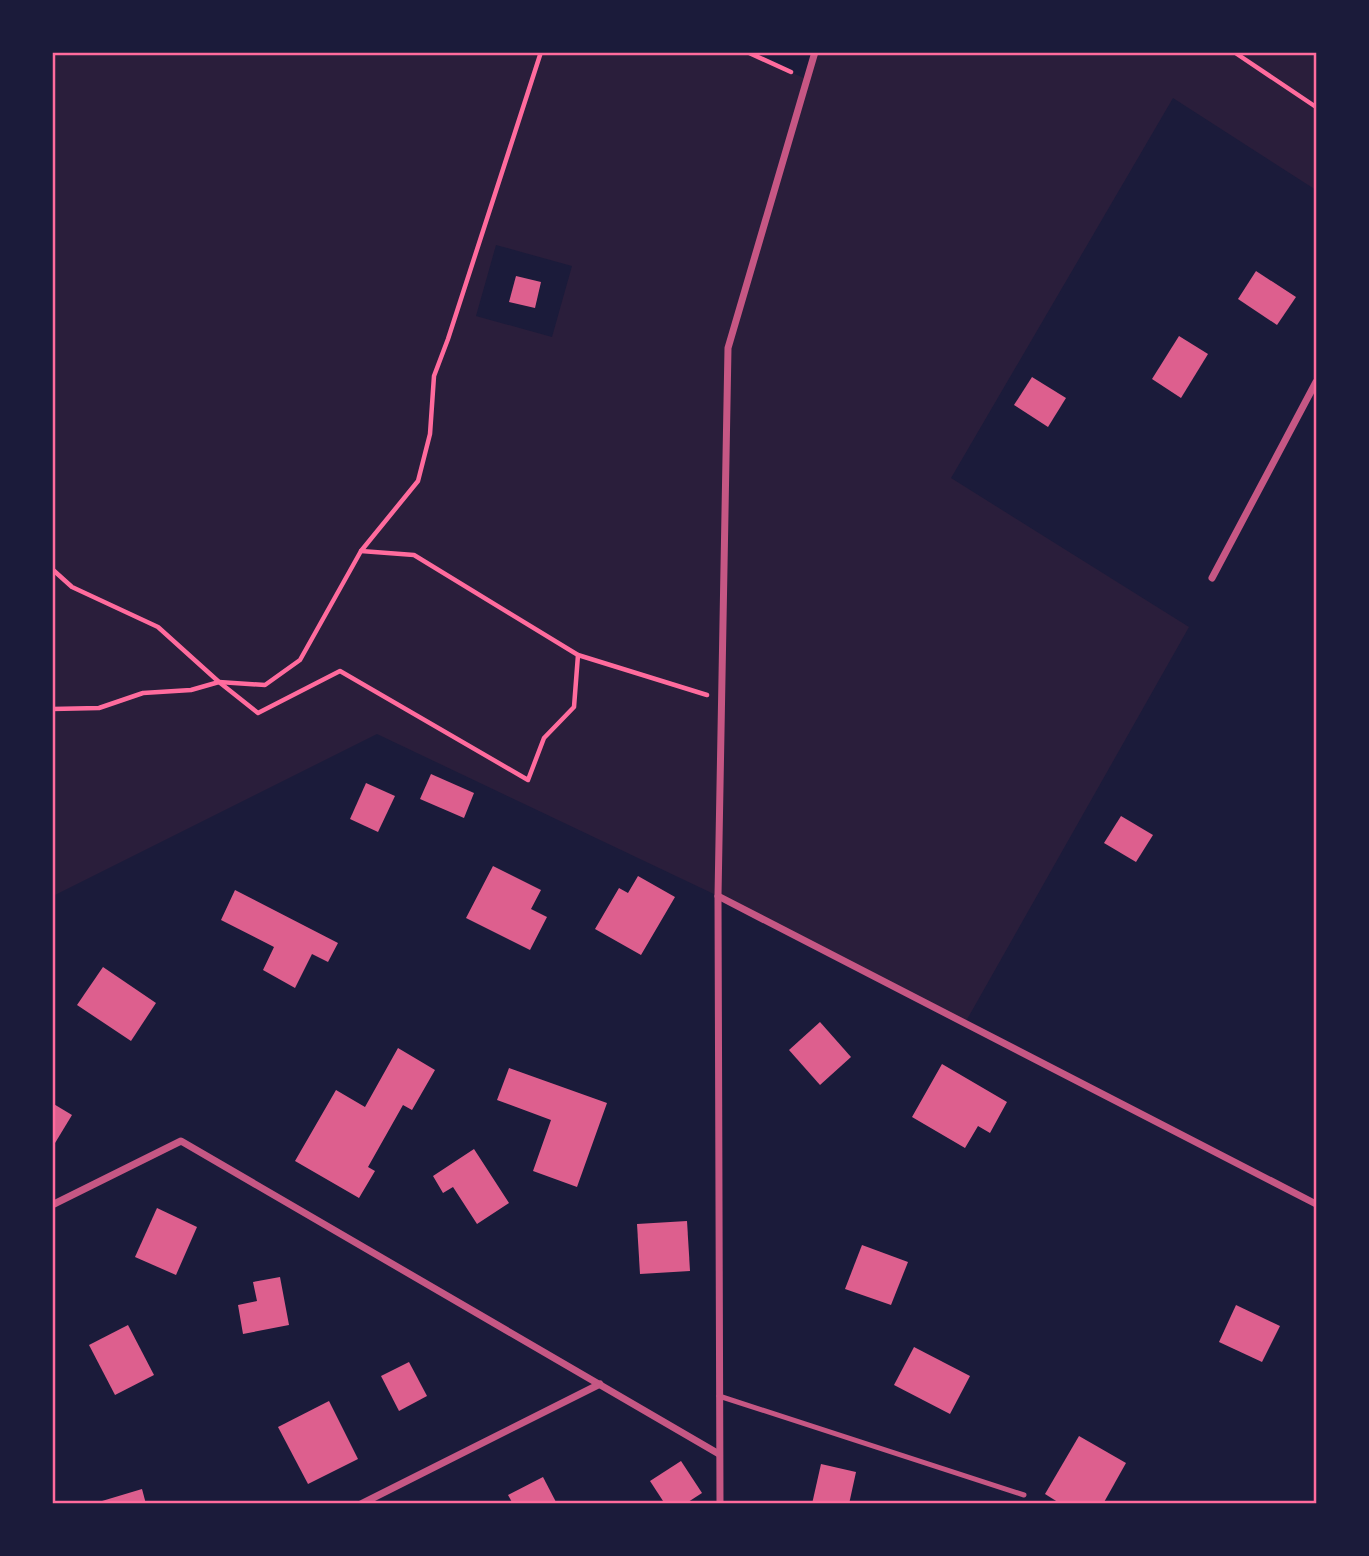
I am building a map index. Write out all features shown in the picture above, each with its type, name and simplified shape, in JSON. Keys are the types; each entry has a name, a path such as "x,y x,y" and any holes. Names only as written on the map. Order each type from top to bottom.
{"street":[{"path":"720,1503 718,896 728,348 814,52"},
{"path":"1212,579 1317,382"},
{"path":"718,896 1317,1204"},
{"path":"52,1205 181,1141 719,1454"},
{"path":"361,1503 600,1384"}],"lane":[{"path":"719,1396 1024,1495"}],"path":[{"path":"52,709 99,708 143,693 191,690 219,682 265,685 300,660 361,551 418,481 430,434 434,376 541,52"},
{"path":"747,52 807,79"},
{"path":"1234,52 1317,107"},
{"path":"361,551 414,555 578,655 722,699"},
{"path":"52,569 72,587 158,627 258,713 340,671 528,780 544,738 574,706 578,655"}],"shaded area":[{"path":"747,52 806,79 815,53 1316,53 1316,190 1173,98 951,478 1189,627 965,1023 718,896 377,734 53,896 53,53","holes":["496,245 572,266 552,337 476,316"]}],"building":[{"path":"1256,271 1296,297 1277,325 1238,299"},
{"path":"516,276 541,282 535,308 509,302"},
{"path":"1179,336 1208,354 1181,398 1152,379"},
{"path":"1032,377 1066,398 1048,427 1014,405"},
{"path":"431,774 474,793 464,818 420,799"},
{"path":"366,783 395,796 378,832 350,819"},
{"path":"1121,816 1153,835 1136,862 1104,843"},
{"path":"493,866 541,890 531,909 547,917 530,950 466,918"},
{"path":"638,876 675,897 641,955 595,929 619,888 628,893"},
{"path":"235,890 338,943 328,962 312,954 295,988 263,970 274,947 221,920"},
{"path":"103,967 156,1003 131,1041 77,1005"},
{"path":"820,1022 851,1057 820,1085 789,1050"},
{"path":"398,1048 435,1070 412,1110 403,1105 368,1167 375,1171 359,1198 295,1161 336,1090 365,1107"},
{"path":"942,1064 1007,1102 990,1133 978,1126 965,1148 912,1117"},
{"path":"509,1068 607,1103 577,1187 533,1171 551,1120 497,1100"},
{"path":"52,1103 72,1115 52,1148"},
{"path":"474,1149 509,1203 477,1224 453,1187 443,1193 433,1176"},
{"path":"157,1208 197,1227 176,1275 135,1257"},
{"path":"687,1221 690,1271 640,1274 637,1224"},
{"path":"862,1245 908,1262 891,1305 845,1289"},
{"path":"280,1277 289,1325 243,1334 238,1305 257,1301 253,1282"},
{"path":"1236,1305 1280,1326 1262,1362 1219,1342"},
{"path":"128,1325 154,1375 115,1395 89,1345"},
{"path":"914,1347 970,1376 950,1414 894,1385"},
{"path":"409,1362 427,1396 399,1411 381,1376"},
{"path":"329,1401 358,1459 308,1484 278,1427"},
{"path":"1079,1436 1126,1463 1103,1504 1061,1504 1045,1494"},
{"path":"681,1461 702,1493 685,1504 665,1504 650,1481"},
{"path":"821,1464 856,1472 849,1504 812,1504"},
{"path":"543,1477 557,1504 513,1504 508,1495"},
{"path":"142,1489 146,1504 103,1504 102,1501"}]}
